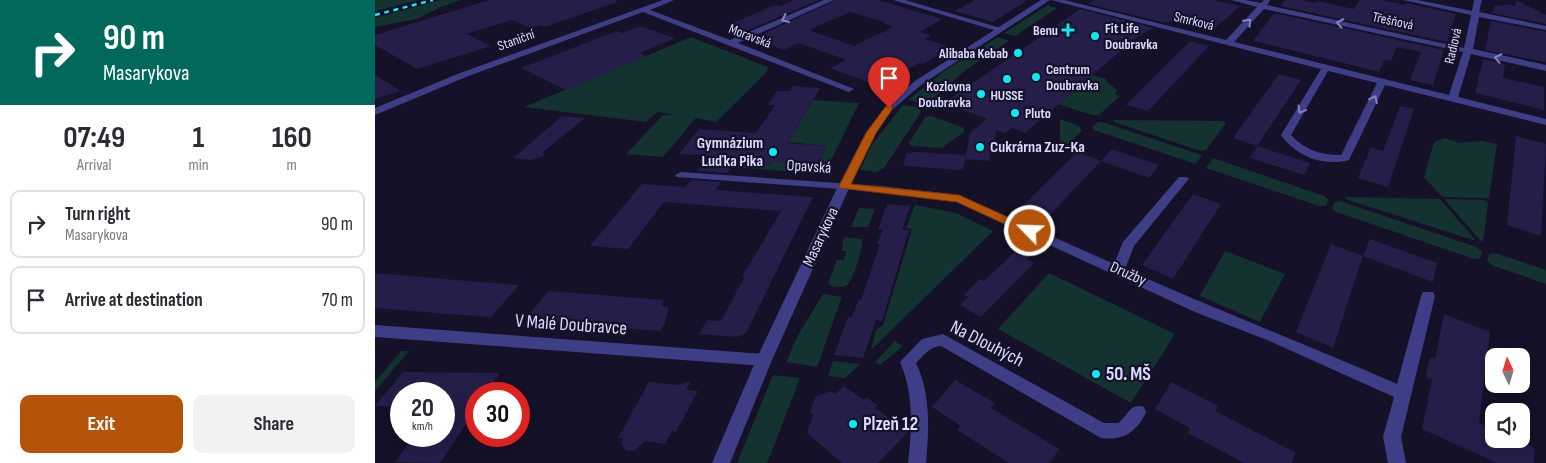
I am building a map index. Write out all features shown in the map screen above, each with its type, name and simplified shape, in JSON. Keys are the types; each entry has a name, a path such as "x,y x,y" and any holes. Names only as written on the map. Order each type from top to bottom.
{"street":[{"name":"Staniční","path":"375,112 463,75 669,0"},
{"path":"731,43 830,0"},
{"path":"897,0 999,29"},
{"name":"Masarykova","path":"721,463 764,360 844,186 871,133 897,100 917,83 1046,0"},
{"name":"Smrková","path":"1055,0 1546,122"},
{"name":"Třešňová","path":"1235,0 1266,3 1546,68"},
{"path":"1407,0 1546,28"},
{"name":"Radiová","path":"1453,99 1468,51 1478,0"},
{"path":"1228,43 1266,3"},
{"name":"Moravská","path":"642,9 849,88"},
{"path":"1326,68 1286,136 1295,147 1309,154 1329,159 1345,158 1381,82"},
{"name":"Opavská","path":"681,175 844,186"},
{"path":"1118,270 1128,244 1183,179"},
{"name":"Družby","path":"844,186 959,199 1200,308 1272,336 1403,394"},
{"path":"1397,463 1392,437 1428,296"},
{"name":"V Malé Doubravce","path":"375,331 764,360"},
{"name":"Na Dlouhých","path":"917,463 919,435 916,379 908,362 928,342 936,339 943,340 1101,430 1113,432 1129,426 1138,412"}],"green space":[{"path":"375,0 419,0 375,11"},
{"path":"440,0 461,0 443,6 417,19 375,27 375,18"},
{"path":"1048,5 1057,8 1015,36 1004,33"},
{"path":"691,37 768,67 767,72 716,122 696,118 663,157 626,154 663,115 675,115 658,112 646,122 524,107"},
{"path":"998,37 1009,41 966,70 930,101 922,103 908,100 944,71"},
{"path":"1093,75 1107,79 1106,81 1117,90 1115,94 1120,96 1099,115 1092,115 1058,104"},
{"path":"813,100 859,103 824,174 732,167 738,158 769,166 772,161 818,164 827,146 788,142"},
{"path":"903,105 918,107 921,112 884,168 876,172 860,170 871,146"},
{"path":"931,116 964,128 964,132 942,148 911,146 909,143 925,117"},
{"path":"1060,119 1079,126 1082,131 1060,151"},
{"path":"1114,120 1224,121 1226,123 1206,150 1200,151 1114,122"},
{"path":"1098,122 1202,155 1196,164 1094,130 1092,127"},
{"path":"1445,138 1459,143 1482,141 1497,144 1489,198 1442,197 1424,177 1434,142"},
{"path":"1213,158 1324,196 1329,200 1326,206 1319,206 1206,168"},
{"path":"1346,197 1440,199 1476,241 1345,199"},
{"path":"1444,199 1484,200 1488,203 1483,241 1481,241"},
{"path":"1340,201 1476,247 1482,252 1480,258 1474,259 1336,212 1332,208 1334,202"},
{"path":"915,205 956,213 993,231 871,350 876,330 883,325 912,229 906,228"},
{"path":"859,208 875,209 868,227 851,227"},
{"path":"846,237 862,239 857,264 852,278 846,286 830,286 828,284 837,260 844,260 846,251 842,251 843,239"},
{"path":"1225,251 1285,274 1260,322 1200,296"},
{"path":"1495,253 1546,270 1546,284 1494,266 1487,261 1489,254"},
{"path":"1049,273 1175,334 1131,403 998,329"},
{"path":"823,294 842,297 817,367 786,362 798,335"},
{"path":"895,341 903,346 880,365 875,362"},
{"path":"401,351 409,351 375,391 375,382"},
{"path":"833,361 860,364 845,378 828,376"},
{"path":"773,375 800,378 768,461 766,463 737,463"}],"building":[{"path":"489,0 616,0 617,2 545,27 540,25 530,28 512,20 467,34 491,46 417,69 375,45 375,35"},
{"path":"794,0 819,0 746,31 728,25 775,5 780,6"},
{"path":"836,0 878,0 942,19 920,32 932,35 925,39 951,47 923,64 919,63 888,81 884,80 875,85 830,68 846,60 799,43 784,50 762,42 768,39 758,36","holes":["850,12 885,22 883,23 893,27 854,46 809,30"]},
{"path":"975,0 1028,0 993,22 955,11"},
{"path":"1094,0 1214,0 1240,6 1212,31 1171,21 1166,23 1088,4"},
{"path":"1285,0 1302,0 1316,3 1317,1 1354,9 1360,0 1382,0 1406,5 1406,3 1456,14 1447,42 1280,6"},
{"path":"1516,0 1546,15 1546,24 1492,13 1495,5 1515,6"},
{"name":"Centrum Doubravka","path":"1080,9 1154,28 1138,36 1025,133 1012,128 1005,133 996,130 994,147 991,147 989,161 965,159 970,133 987,119 944,103"},
{"path":"1274,13 1444,50 1433,85 1410,80 1421,52 1397,47 1391,61 1384,60 1379,72 1253,41"},
{"path":"1491,21 1546,32 1546,62 1485,50"},
{"path":"640,26 675,38 640,53 646,56 566,90 521,68 617,31 622,33"},
{"path":"1190,41 1209,46 1148,111 1126,105"},
{"path":"1483,59 1505,64 1503,78 1544,87 1544,110 1475,93"},
{"path":"1279,74 1301,80 1257,146 1233,138"},
{"path":"375,75 401,91 375,99"},
{"path":"793,86 820,88 787,143 827,146 818,164 772,161 769,166 734,164 727,173 698,171 710,156 679,154 699,129 756,133 775,105 768,105 777,91 790,91"},
{"path":"1400,106 1414,109 1388,187 1358,178 1371,147 1383,151"},
{"path":"562,116 585,118 543,152 544,156 531,160 513,158"},
{"path":"1516,136 1546,144 1541,236 1507,225"},
{"path":"1257,146 1310,163 1304,175 1250,158"},
{"path":"1111,149 1159,165 1149,178 1101,161"},
{"path":"1077,152 1101,161 1042,223 1016,212"},
{"path":"907,153 966,155 963,170 903,166"},
{"path":"691,180 721,182 716,190 813,197 746,333 737,337 699,334 707,320 721,321 744,278 742,277 781,211 664,202 628,249 590,246 642,184 685,187"},
{"path":"1193,194 1221,204 1173,279 1142,265"},
{"path":"887,204 910,206 902,230 909,230 882,321 876,320 863,358 834,355 848,317 851,318 859,299 861,300 880,244 877,244 883,229 878,229"},
{"path":"1370,239 1437,263 1433,282 1363,256"},
{"path":"1331,244 1363,256 1333,348 1296,332"},
{"path":"1017,250 1030,256 1027,259 1034,263 981,317 960,305 968,297 964,295 980,279 984,281"},
{"path":"375,273 519,285 491,317 375,308"},
{"path":"548,291 664,300 661,306 669,307 665,323 660,331 525,320"},
{"path":"1444,314 1490,332 1488,348 1485,348 1485,373 1479,423 1485,425 1485,448 1530,448 1530,446 1535,448 1534,463 1497,463 1422,429 1432,380 1426,377 1430,357 1435,359"},
{"path":"403,372 500,373 494,382 465,382 465,426 455,440 455,382 395,382"},
{"path":"955,380 995,403 991,408 1059,449 1050,463 1009,463 957,430 961,426 932,407"},
{"path":"691,381 686,390 698,391 676,432 672,431 665,444 645,441 635,450 629,451 624,449 621,443 623,438 618,438 649,382 676,385"},
{"path":"1171,382 1218,406 1215,411 1295,452 1292,463 1244,463 1188,433 1190,428 1155,409"},
{"name":"Plzeň 12","path":"844,386 864,400 866,397 878,406 875,408 908,432 878,463 842,463 807,433 813,415 810,412 815,397 831,391 835,394"},
{"path":"390,388 390,407 375,406"},
{"path":"406,447 451,447 440,463 395,462"}],"railway":[{"path":"375,15 433,0"}],"place":[{"name":"Benu","path":"1068,30"},
{"name":"Fit Life Doubravka","path":"1095,36"},
{"name":"Alibaba Kebab","path":"1018,53"},
{"name":"Centrum Doubravka","path":"1036,77"},
{"name":"HUSSE","path":"1007,79"},
{"name":"Kozlovna Doubravka","path":"981,94"},
{"name":"Pluto","path":"1015,113"},
{"name":"Cukrárna Zuz-Ka","path":"980,147"},
{"name":"Gymnázium Luďka Pika","path":"773,152"},
{"name":"50. MŠ","path":"1096,374"},
{"name":"Plzeň 12","path":"853,424"}],"route":[{"path":"889,108 871,133 844,186 903,191 959,199 1030,231"}]}
